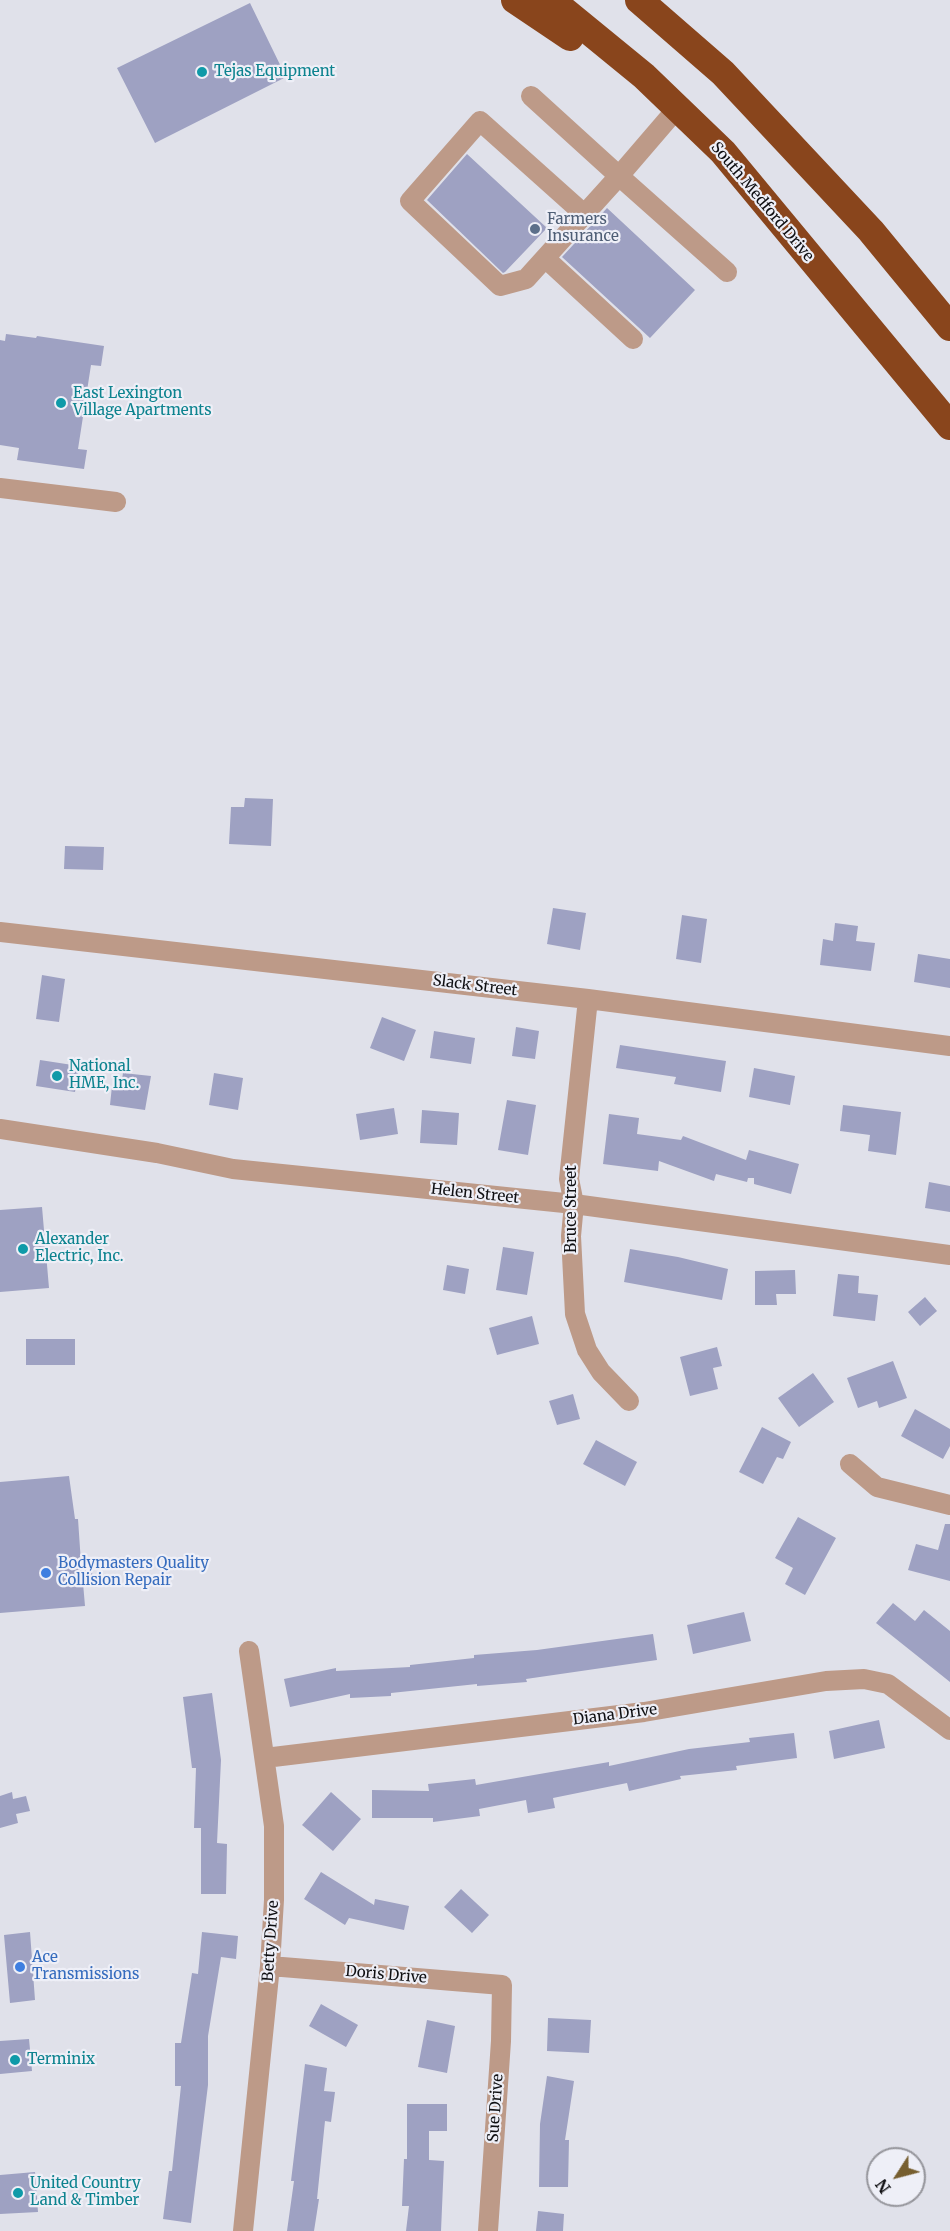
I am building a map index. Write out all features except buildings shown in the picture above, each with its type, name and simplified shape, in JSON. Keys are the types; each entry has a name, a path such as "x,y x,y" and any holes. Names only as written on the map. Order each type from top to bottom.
{"highway":[{"path":"515,0 698,129"},
{"name":"South Medford Drive","path":"551,0 644,76 723,152 950,426"},
{"path":"639,0 723,73 871,231 950,327"}],"street":[{"path":"531,96 727,272"},
{"path":"584,214 480,121 410,201 500,286 526,279 619,176 674,112"},
{"path":"545,258 633,339"},
{"path":"0,488 116,502"},
{"name":"Slack Street","path":"0,932 588,999 950,1046"},
{"name":"Bruce Street","path":"588,999 569,1179 574,1204 571,1236 574,1314 587,1350 601,1372 629,1401"},
{"name":"Helen Street","path":"0,1129 157,1153 233,1168 574,1204 950,1255"},
{"path":"850,1464 877,1487 950,1505"},
{"name":"Betty Drive","path":"243,2231 270,1966 274,1900 274,1826 249,1650"},
{"name":"Diana Drive","path":"265,1758 644,1712 826,1681 864,1679 888,1684 950,1730"},
{"name":"Doris Drive","path":"270,1966 502,1985"},
{"name":"Sue Drive","path":"488,2231 501,2042 502,1985"}],"place":[{"name":"Tejas Equipment","path":"202,72"},
{"name":"Farmers Insurance","path":"535,229"},
{"name":"East Lexington Village Apartments","path":"61,403"},
{"name":"National HME, Inc.","path":"57,1076"},
{"name":"Alexander Electric, Inc.","path":"23,1249"},
{"name":"Bodymasters Quality Collision Repair","path":"46,1573"},
{"name":"Ace Transmissions","path":"20,1967"},
{"name":"Terminix","path":"15,2060"},
{"name":"United Country Land & Timber","path":"18,2193"}]}
